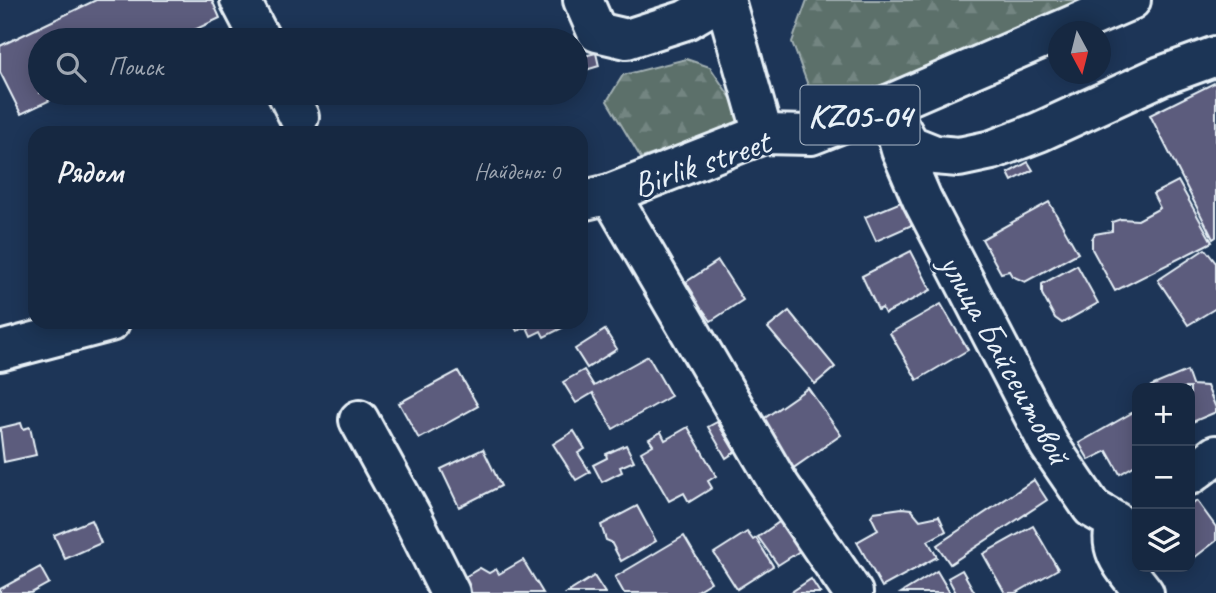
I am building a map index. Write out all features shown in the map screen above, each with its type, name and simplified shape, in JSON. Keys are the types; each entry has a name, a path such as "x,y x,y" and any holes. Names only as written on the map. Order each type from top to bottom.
{"street":[{"path":"240,0 255,28"},
{"path":"583,0 597,32 627,39 686,20 723,0 764,134"},
{"name":"Birlik street","path":"595,198 764,134 811,135 888,105 1131,0"},
{"path":"888,105 910,145 935,155 959,157 992,150 1039,132 1161,76 1216,56"},
{"name":"улица Байсеитовой","path":"888,105 901,149 922,199 1049,445 1092,508 1127,519 1112,534 1116,554 1143,593"},
{"path":"595,198 780,486 853,593"},
{"path":"0,351 83,329"},
{"path":"359,420 450,593"},
{"path":"1195,471 1216,455"}],"green space":[{"path":"807,0 1085,0 952,62 816,107 792,42"},
{"path":"686,59 710,67 749,125 641,158 607,101 623,75"}],"building":[{"path":"96,0 212,0 220,18 199,28 38,28"},
{"path":"28,33 28,105 40,105 21,114 0,72 0,46"},
{"path":"596,53 599,66 588,69 588,55"},
{"path":"1216,82 1216,237 1213,239 1150,115"},
{"path":"1028,162 1033,170 1012,181 1008,173"},
{"path":"1178,181 1212,242 1115,291 1092,249 1092,239 1095,234 1112,231 1112,222 1121,219 1138,220 1160,208 1153,194"},
{"path":"901,202 912,225 876,241 865,217"},
{"path":"1049,202 1078,253 1025,282 1012,276 1009,271 1001,273 982,239"},
{"path":"1205,249 1216,263 1216,308 1188,325 1158,280"},
{"path":"911,251 931,290 885,314 882,308 878,310 862,276"},
{"path":"718,261 743,300 711,321 703,310 696,315 685,299 693,293 686,282"},
{"path":"1077,265 1098,303 1062,323 1055,318 1042,294 1042,284"},
{"path":"941,304 968,350 917,380 890,333"},
{"path":"789,311 835,367 815,384 768,328"},
{"path":"528,329 560,329 544,337 541,331 531,336"},
{"path":"605,330 617,349 587,368 575,349"},
{"path":"648,356 671,396 613,429 593,393 576,403 563,382 584,370 594,386"},
{"path":"458,371 478,406 419,439 399,403"},
{"path":"1187,371 1191,383 1158,383"},
{"path":"1195,385 1207,386 1216,412 1195,421"},
{"path":"808,388 841,435 792,469 759,422"},
{"path":"1132,413 1132,467 1120,474 1107,451 1089,460 1079,443"},
{"path":"717,422 735,452 726,458 708,427"},
{"path":"21,423 23,429 30,427 36,455 4,462 0,428"},
{"path":"688,427 716,476 708,481 712,488 689,502 684,493 669,501 641,452 653,445 649,439 661,432 665,440"},
{"path":"574,431 585,449 578,453 590,472 576,480 553,444"},
{"path":"626,445 634,461 620,467 622,472 602,482 593,465 607,458 606,454"},
{"path":"483,449 501,486 459,507 441,469"},
{"path":"1034,480 1047,500 950,564 937,545"},
{"path":"1197,501 1216,527 1216,541 1195,557 1195,509"},
{"path":"637,506 656,541 621,561 611,542 606,540 601,525"},
{"path":"911,509 920,520 939,516 946,531 928,541 937,557 882,587 857,542 878,530 871,516 874,512"},
{"path":"91,520 101,543 65,559 54,535"},
{"path":"782,520 803,549 778,565 758,537"},
{"path":"1033,526 1058,569 1016,593 1005,593 983,554"},
{"path":"747,532 753,540 756,538 773,566 737,589 714,553"},
{"path":"684,536 711,582 693,593 624,593 615,577"},
{"path":"523,560 543,593 465,593 458,581 480,568 489,573 496,569 499,574"},
{"path":"40,567 49,583 31,593 0,593 0,589"},
{"path":"962,570 975,593 956,593 948,578"},
{"path":"937,571 950,593 901,593"},
{"path":"594,576 605,593 567,593"},
{"path":"811,579 820,593 790,593"}]}
